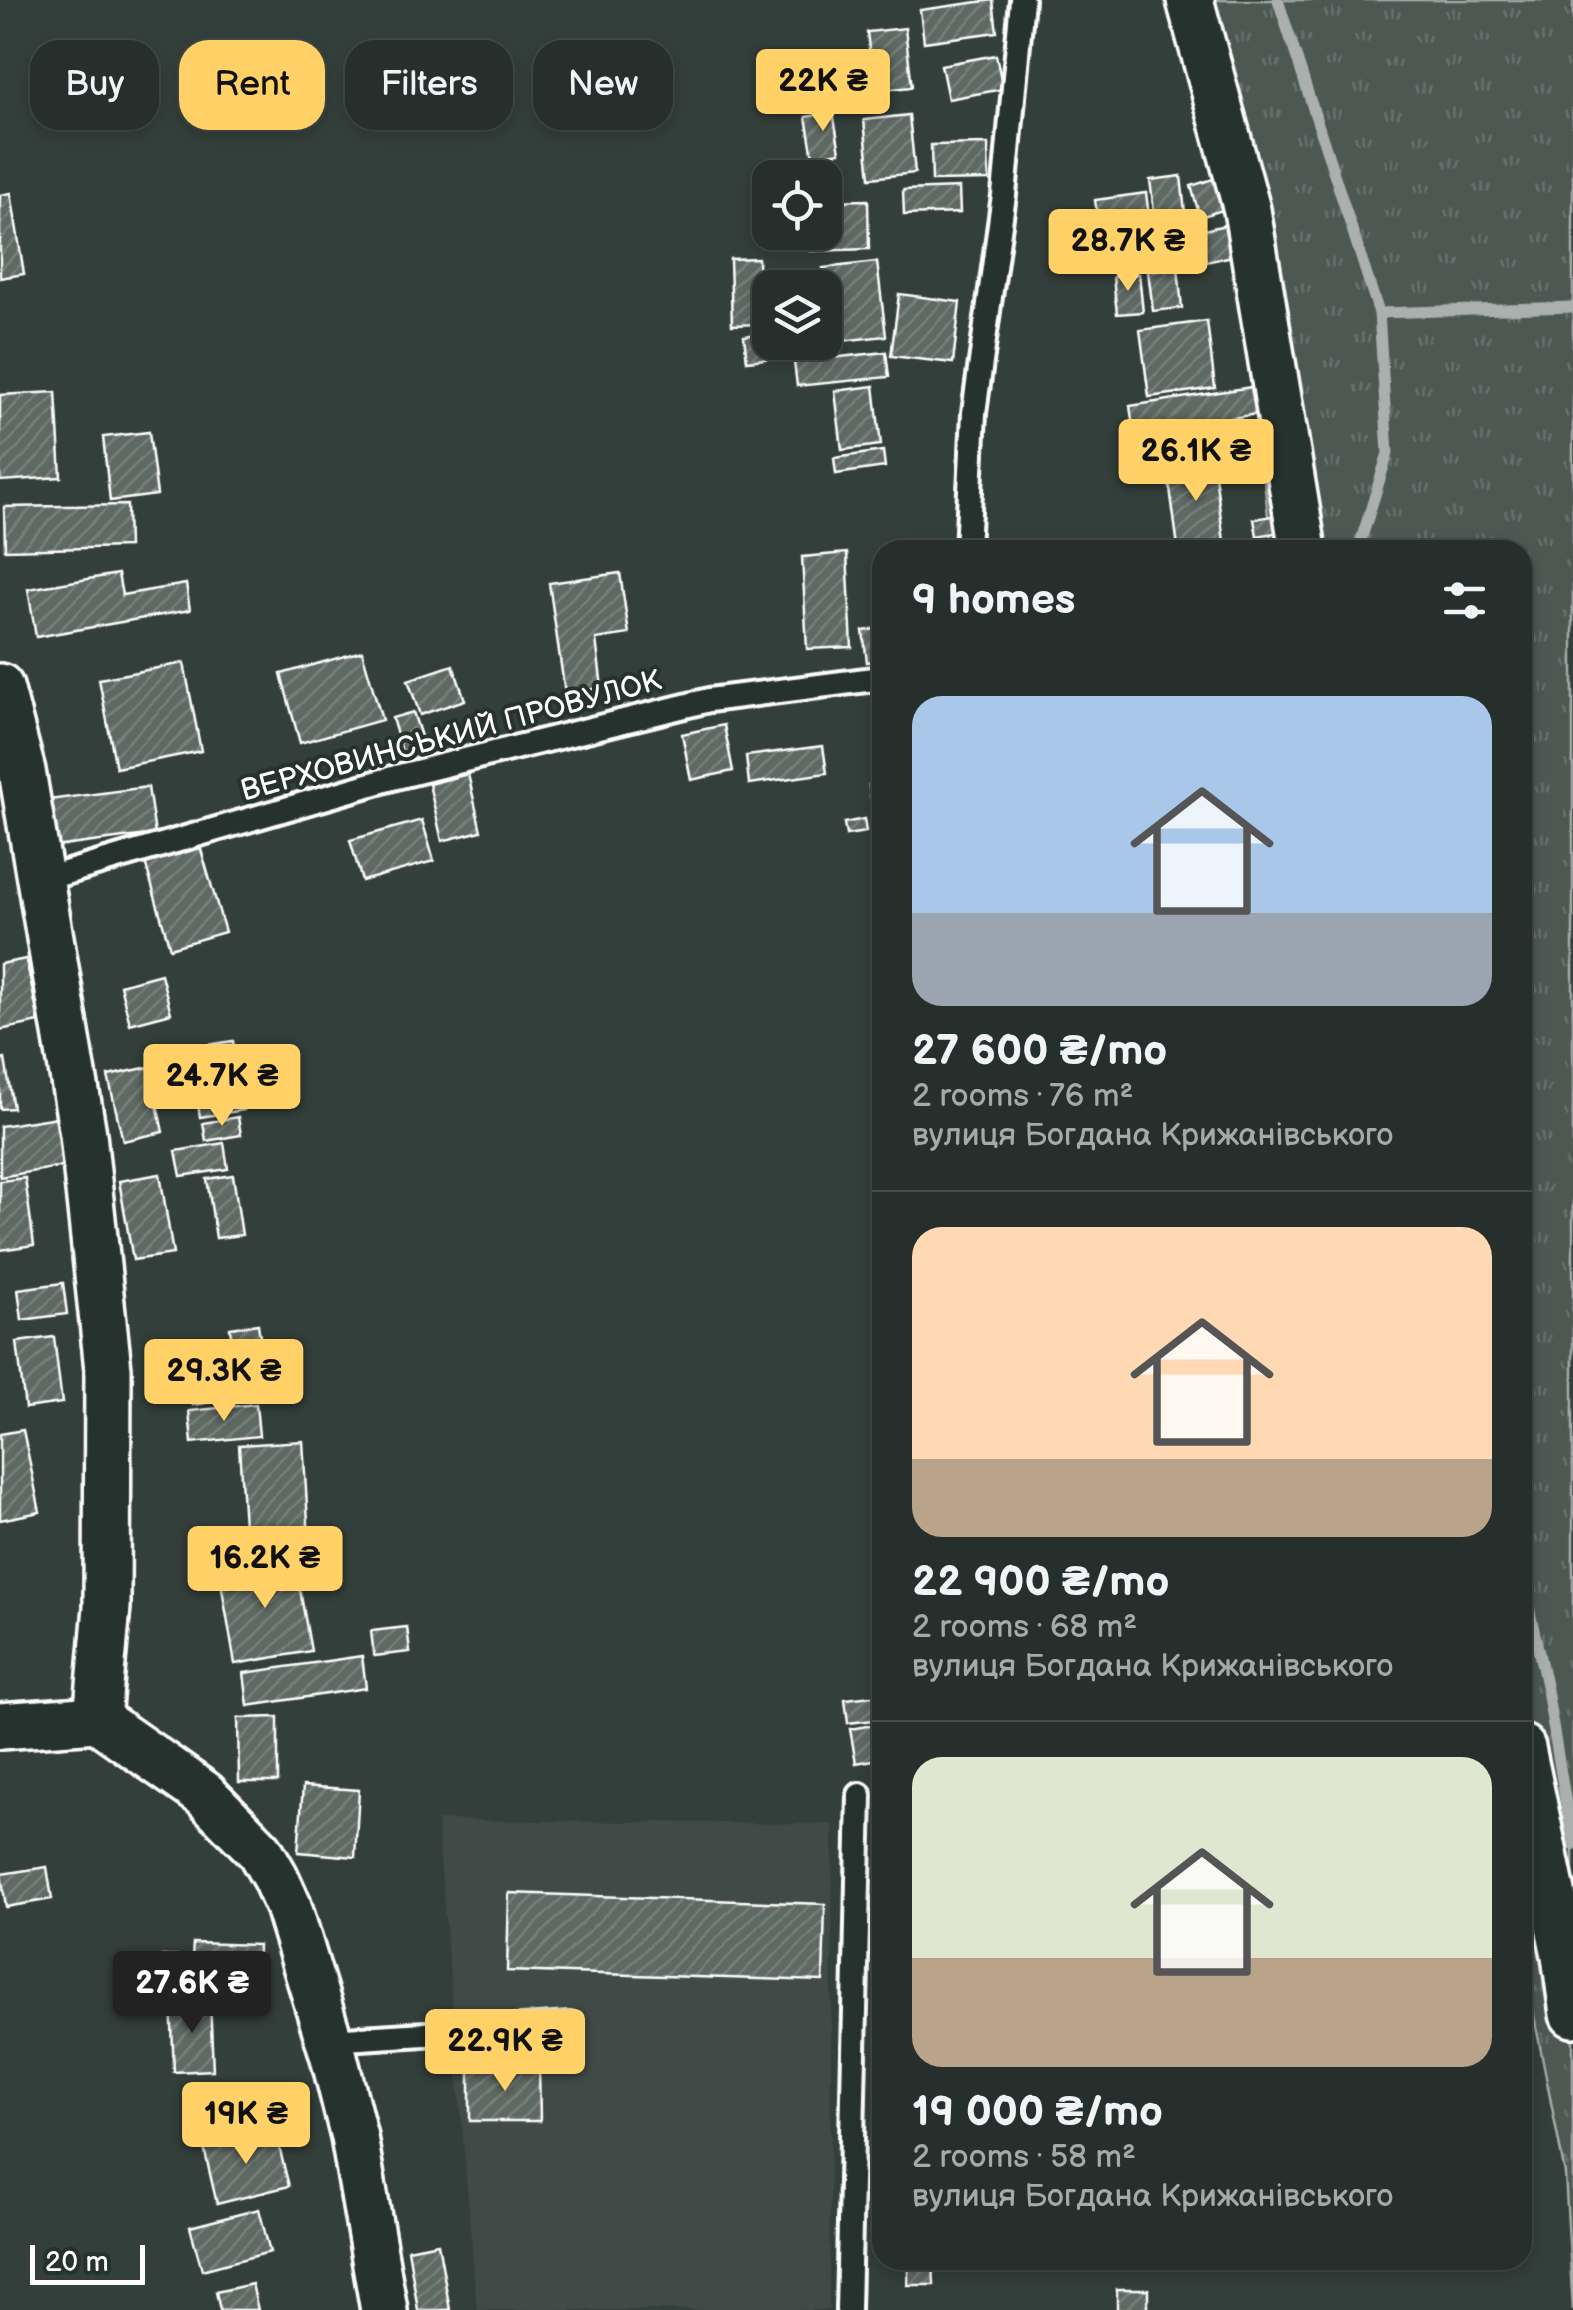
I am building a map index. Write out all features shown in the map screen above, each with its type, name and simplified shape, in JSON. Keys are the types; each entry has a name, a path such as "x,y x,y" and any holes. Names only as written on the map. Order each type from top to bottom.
{"street":[{"path":"1190,0 1247,210 1302,540"},
{"path":"0,687 22,770 82,1134 108,1369 107,1607 98,1719"},
{"path":"0,1726 98,1719 204,1794 260,1851 288,1906 328,2040 354,2137 384,2310"},
{"path":"1532,1795 1566,1956 1573,2014"}],"lane":[{"path":"968,540 974,414 1004,195 1022,0"},
{"name":"ВЕРХОВИНСЬКИЙ ПРОВУЛОК","path":"40,880 396,777 710,700 872,679"},
{"path":"848,2310 860,1795"},
{"path":"328,2040 570,2025"}],"shaded area":[{"path":"437,1820 833,1824 829,2310 477,2310"}],"green space":[{"path":"1176,0 1573,0 1573,2310 1565,2174 1532,2005 1532,540 1271,540 1243,297"}],"building":[{"path":"993,0 997,32 924,42 920,10"},
{"path":"905,28 912,87 874,91 867,32"},
{"path":"996,55 1003,89 948,99 941,65"},
{"path":"833,112 840,152 813,157 806,117"},
{"path":"909,115 915,173 870,178 864,120"},
{"path":"988,144 989,180 932,181 931,145"},
{"path":"1181,176 1187,231 1157,234 1150,180"},
{"path":"1216,178 1226,209 1200,217 1191,186"},
{"path":"959,188 960,213 904,215 903,190"},
{"path":"11,193 24,274 0,278 0,195"},
{"path":"1146,193 1155,262 1105,269 1095,200"},
{"path":"868,200 869,249 842,250 842,201"},
{"path":"1225,225 1232,256 1206,262 1200,231"},
{"path":"758,258 758,270 752,270 752,324 732,325 730,259"},
{"path":"877,262 886,336 842,341 842,270 823,268"},
{"path":"1178,268 1182,308 1153,311 1148,271"},
{"path":"1139,274 1143,312 1117,314 1113,277"},
{"path":"899,294 960,302 953,363 891,356"},
{"path":"1207,321 1215,388 1149,397 1140,330"},
{"path":"752,335 752,360 756,360 747,361 744,336"},
{"path":"886,352 889,377 797,386 794,362 842,360 842,357"},
{"path":"874,386 881,445 842,450 835,391"},
{"path":"1258,386 1263,413 1134,434 1130,406"},
{"path":"56,392 61,477 0,481 0,395"},
{"path":"1264,428 1269,456 1240,461 1235,433"},
{"path":"149,432 157,495 110,501 103,437"},
{"path":"883,451 885,467 836,474 834,458"},
{"path":"1213,460 1224,540 1177,540 1167,466"},
{"path":"127,505 128,547 5,550 4,507"},
{"path":"1284,514 1286,531 1257,536 1254,519"},
{"path":"847,553 852,647 807,649 802,557"},
{"path":"620,573 629,634 596,639 602,688 565,693 549,583"},
{"path":"118,574 122,595 186,584 190,610 36,637 28,589"},
{"path":"872,630 872,661 867,662 863,631"},
{"path":"362,651 382,720 300,743 281,674"},
{"path":"184,663 201,751 116,768 99,679"},
{"path":"453,665 465,700 420,715 408,680"},
{"path":"413,712 427,755 405,762 392,718"},
{"path":"724,725 733,771 691,780 682,734"},
{"path":"823,746 827,773 749,784 746,756"},
{"path":"468,774 481,831 442,841 429,784"},
{"path":"148,787 155,834 54,847 48,800"},
{"path":"864,819 866,832 846,835 844,823"},
{"path":"422,820 434,861 362,881 350,840"},
{"path":"200,846 225,932 170,948 145,862"},
{"path":"26,959 39,1022 0,1030 0,964"},
{"path":"161,974 171,1013 130,1024 120,985"},
{"path":"233,1041 244,1110 200,1117 189,1048"},
{"path":"5,1059 13,1108 0,1109 0,1060"},
{"path":"149,1067 163,1132 123,1141 108,1076"},
{"path":"64,1116 71,1165 0,1177 0,1126"},
{"path":"238,1117 241,1135 206,1141 203,1123"},
{"path":"224,1143 228,1169 181,1176 176,1151"},
{"path":"160,1174 173,1254 133,1260 119,1181"},
{"path":"233,1175 242,1235 216,1238 207,1179"},
{"path":"25,1178 34,1245 0,1250 0,1181"},
{"path":"63,1283 67,1314 22,1320 18,1289"},
{"path":"258,1324 269,1393 193,1405 189,1382 237,1375 230,1328"},
{"path":"54,1337 62,1403 25,1408 17,1342"},
{"path":"256,1404 259,1436 192,1443 189,1411"},
{"path":"23,1430 40,1512 0,1520 0,1434"},
{"path":"303,1441 309,1539 245,1543 239,1445"},
{"path":"294,1557 311,1651 235,1664 219,1571"},
{"path":"407,1627 410,1652 374,1656 371,1631"},
{"path":"362,1656 366,1688 248,1706 244,1673"},
{"path":"872,1696 872,1720 848,1723 845,1699"},
{"path":"278,1717 278,1782 239,1782 238,1718"},
{"path":"872,1725 872,1760 856,1763 850,1729"},
{"path":"303,1786 359,1790 355,1857 298,1852"},
{"path":"47,1867 52,1899 6,1907 1,1874"},
{"path":"509,1893 825,1904 823,1981 507,1971"},
{"path":"193,1943 258,1945 257,1991 191,1989 192,1968 162,1967 162,1956 192,1957"},
{"path":"210,2000 213,2070 174,2072 171,2002"},
{"path":"539,2066 540,2121 470,2121 470,2067"},
{"path":"275,2131 289,2186 217,2204 204,2148"},
{"path":"259,2209 270,2252 202,2270 190,2227"},
{"path":"438,2243 450,2310 418,2310 408,2249"},
{"path":"908,2270 933,2270 934,2285 908,2285"},
{"path":"252,2284 258,2310 220,2310 216,2292"},
{"path":"1117,2289 1148,2289 1148,2310 1117,2310"}],"waterway":[{"path":"1278,0 1379,313 1573,307"},
{"path":"1361,540 1388,453 1379,313"},
{"path":"1532,1621 1573,1845"}]}
